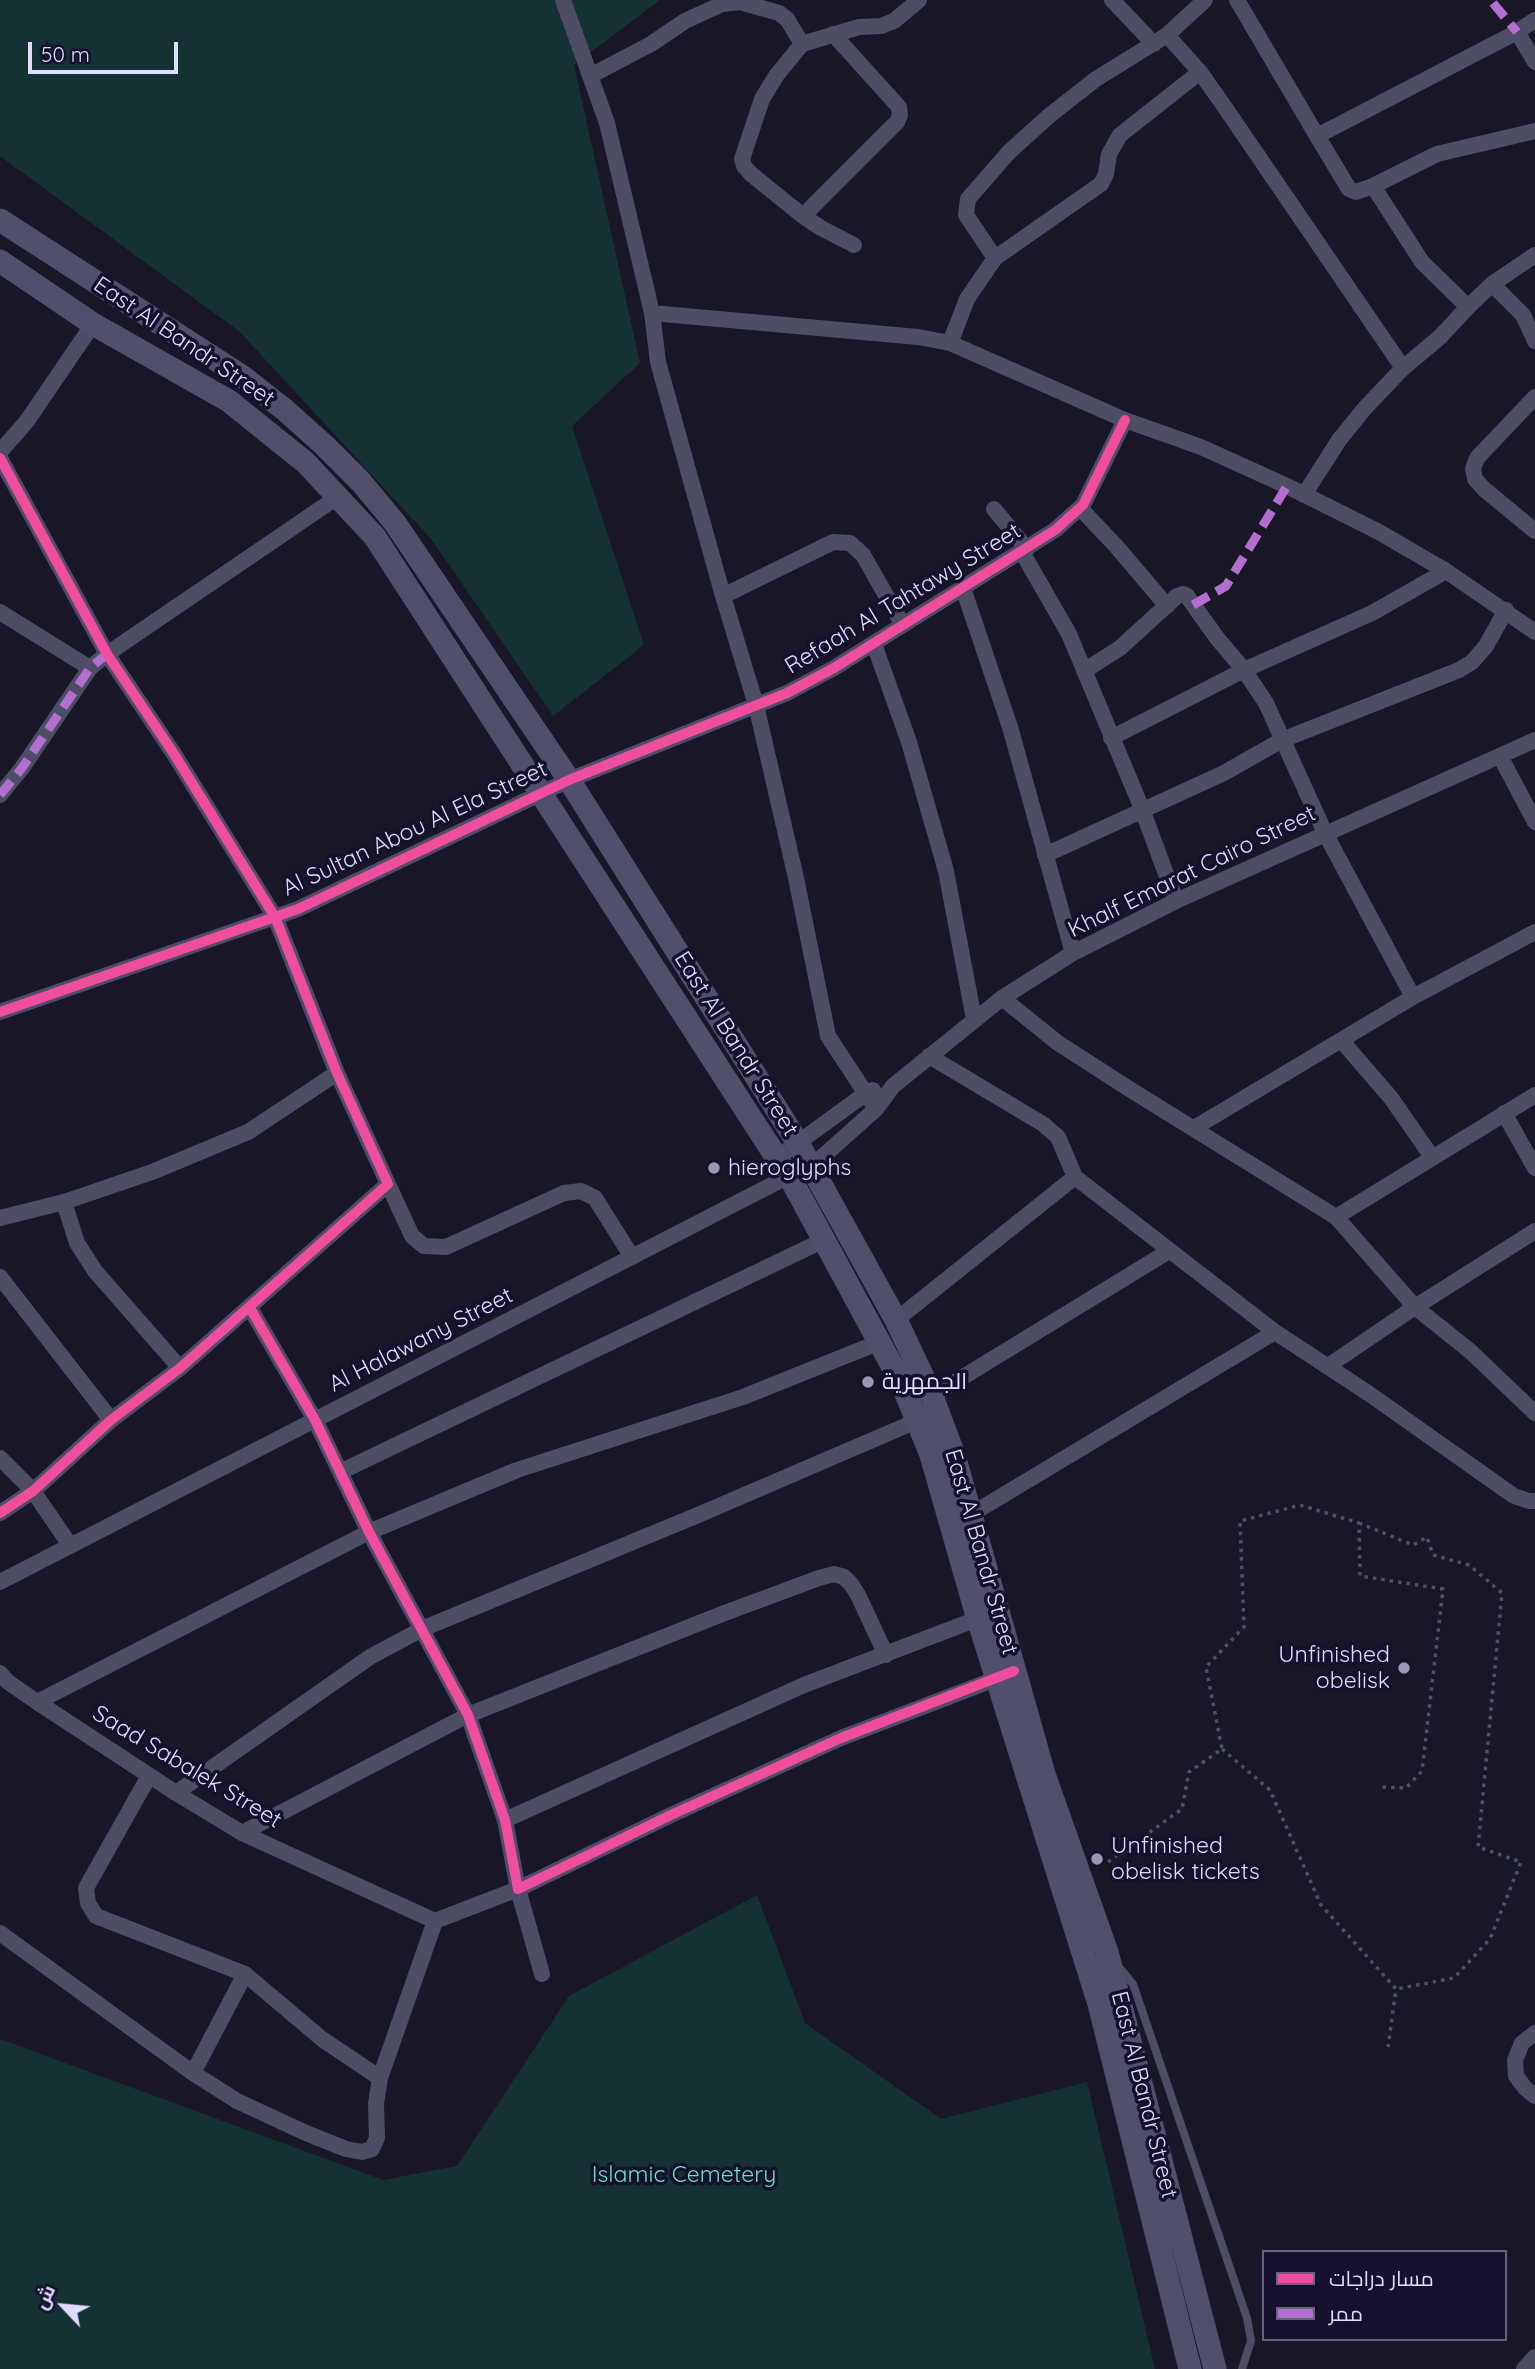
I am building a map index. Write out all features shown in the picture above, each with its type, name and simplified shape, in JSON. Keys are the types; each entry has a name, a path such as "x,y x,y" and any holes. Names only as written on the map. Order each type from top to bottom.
{"main road":[{"name":"East Al Bandr Street","path":"0,220 243,377 285,410 361,482 395,523 569,780 798,1143 896,1320 932,1396 954,1455 962,1520"},
{"name":"East Al Bandr Street","path":"0,261 93,324 229,401 306,463 375,537 786,1172 880,1342 919,1420 962,1520 1005,1675 1110,2001 1215,2369"},
{"path":"93,324 102,304 114,295"},
{"path":"134,349 146,340 149,318"},
{"name":"East Al Bandr Street","path":"1080,1910 1107,1952 1110,2001 1190,2369"}],"street":[{"path":"564,0 607,123 652,313 658,362 756,705 796,878 828,1036 877,1110"},
{"path":"855,245 821,229 803,216 751,173 744,166 742,159 762,99 781,69 802,44 859,27 881,26 894,21 919,0"},
{"path":"1112,0 1200,72 1403,368"},
{"path":"995,258 966,215 968,199 1009,152 1049,115 1096,79 1160,40 1205,0"},
{"path":"590,76 651,44 685,21 722,4 740,2 779,13 787,19 802,44"},
{"path":"1244,3 1349,189 1356,192 1373,186 1437,154 1535,131"},
{"path":"1317,136 1517,32 1535,20"},
{"path":"1517,32 1535,62"},
{"path":"803,216 897,122 900,115 900,107 833,34"},
{"path":"950,343 967,299 995,258 1101,184 1106,174 1109,154 1121,135 1200,72"},
{"path":"1373,186 1422,262 1468,307"},
{"path":"1304,495 1356,419 1403,368 1440,337 1492,285 1535,255"},
{"path":"1492,285 1529,312 1535,341"},
{"path":"652,313 918,337 950,343 1125,420 1201,447 1379,532 1446,571 1535,632"},
{"path":"0,452 27,421 93,324"},
{"path":"1535,397 1477,458 1473,469 1475,479 1484,489 1535,531"},
{"name":"Refaah Al Tahtawy Street","path":"569,780 811,681 1025,551 1080,508 1125,420"},
{"path":"0,458 107,654 174,754 275,917 337,1073 412,1236 424,1246 446,1247 564,1193 580,1191 595,1198 632,1257"},
{"path":"0,795 22,768 90,668 339,496"},
{"path":"1080,508 1167,606"},
{"path":"994,509 1025,551 1069,634 1142,809 1176,901"},
{"path":"723,596 834,542 850,543 863,555 904,625"},
{"path":"1111,738 1244,670 1372,613 1446,571"},
{"path":"963,588 1010,727 1073,953"},
{"path":"1084,670 1120,648 1177,596 1187,596 1266,703 1325,833 1413,997"},
{"path":"1045,855 1224,773 1282,740 1458,670 1472,662 1486,646 1506,610"},
{"path":"0,612 90,668"},
{"path":"874,644 909,742 946,871 974,1019"},
{"name":"Khalf Emarat Cairo Street","path":"786,1172 812,1168 877,1110 892,1086 1002,998 1073,953 1176,901 1535,740"},
{"path":"1500,756 1535,822"},
{"name":"Al Sultan Abou Al Ela Street","path":"0,1012 298,909 569,780"},
{"path":"1194,1128 1413,997 1535,932"},
{"path":"1002,998 1058,1043 1336,1217 1415,1307 1470,1351 1535,1413"},
{"path":"1341,1040 1391,1098 1432,1157"},
{"path":"929,1056 1043,1124 1058,1137 1075,1177 1275,1332 1514,1496 1529,1502 1535,1501"},
{"path":"0,1218 64,1202 152,1172 248,1132 337,1073"},
{"name":"Khalf Emarat Cairo Street","path":"786,1172 798,1143 865,1094 892,1086"},
{"path":"1336,1217 1535,1094"},
{"path":"1504,1113 1535,1168"},
{"name":"Al Halawany Street","path":"0,1582 632,1257 786,1172"},
{"path":"896,1320 1075,1177"},
{"path":"0,1513 33,1491 111,1420 180,1368 388,1184"},
{"path":"64,1202 77,1243 95,1271 180,1368"},
{"path":"1328,1366 1535,1231"},
{"path":"340,1472 824,1240"},
{"path":"932,1396 1169,1251"},
{"path":"0,1277 111,1420"},
{"path":"250,1308 315,1420 369,1532 468,1715 505,1820 518,1889 542,1974"},
{"path":"962,1520 1275,1332"},
{"path":"37,1702 369,1532 517,1470 743,1397 880,1342"},
{"path":"176,1793 370,1657 422,1629 919,1420"},
{"path":"0,1458 33,1491 70,1545"},
{"path":"242,1833 468,1715 722,1614 834,1574 844,1577 858,1595 886,1655"},
{"path":"505,1820 804,1685 988,1615"},
{"name":"Saad Sabalek Street","path":"0,1673 8,1682 37,1702 242,1833 435,1921"},
{"path":"0,1933 193,2073 237,2101 306,2133 346,2149 362,2152 372,2149 377,2138 376,2104 380,2078 435,1921 518,1889 673,1814 841,1738 1005,1675"},
{"path":"149,1776 86,1888 88,1903 96,1916 245,1974 322,2039 380,2078"},
{"path":"193,2073 245,1974"},
{"path":"1535,2033 1522,2043 1515,2060 1516,2076 1535,2096"},
{"path":"1524,2369 1535,2357"}],"lane":[{"path":"1107,1952 1133,1984 1247,2318 1251,2341 1242,2369"}],"path":[{"path":"1388,2047 1396,1989 1321,1905 1270,1790 1222,1749 1206,1667 1244,1627 1240,1521 1300,1504 1359,1523 1413,1545 1427,1537 1433,1555 1469,1565 1502,1593 1478,1847 1521,1862 1490,1939 1454,1979 1396,1989"},
{"path":"1359,1523 1360,1576 1443,1589 1422,1771 1406,1788 1380,1787"},
{"path":"1108,1862 1182,1809 1189,1772 1222,1749"}],"green space":[{"path":"0,0 660,0 574,65 640,363 572,426 644,645 553,716 432,540 240,332 0,156"},
{"name":"Islamic Cemetery","path":"757,1895 805,2023 941,2119 1087,2082 1155,2369 0,2369 0,2039 383,2180 457,2166 569,1996"}],"marked path":[{"path":"1493,3 1517,32"},
{"path":"1193,605 1226,586 1287,486"},
{"path":"0,795 22,768 90,668 107,654"}],"cycle path":[{"path":"0,1012 298,909 569,780 787,693 834,668 1055,530 1083,505 1125,420"},
{"path":"0,458 107,654 174,754 275,917 337,1073 388,1184 180,1368 111,1420 33,1491 0,1513"},
{"path":"250,1308 315,1420 369,1532 468,1715 505,1820 518,1889 673,1814 841,1738 1014,1671"}],"place":[{"name":"hieroglyphs","path":"714,1168"},
{"name":"الجمهرية","path":"868,1382"},
{"name":"Unfinished obelisk","path":"1404,1668"},
{"name":"Unfinished obelisk tickets","path":"1097,1859"}]}
